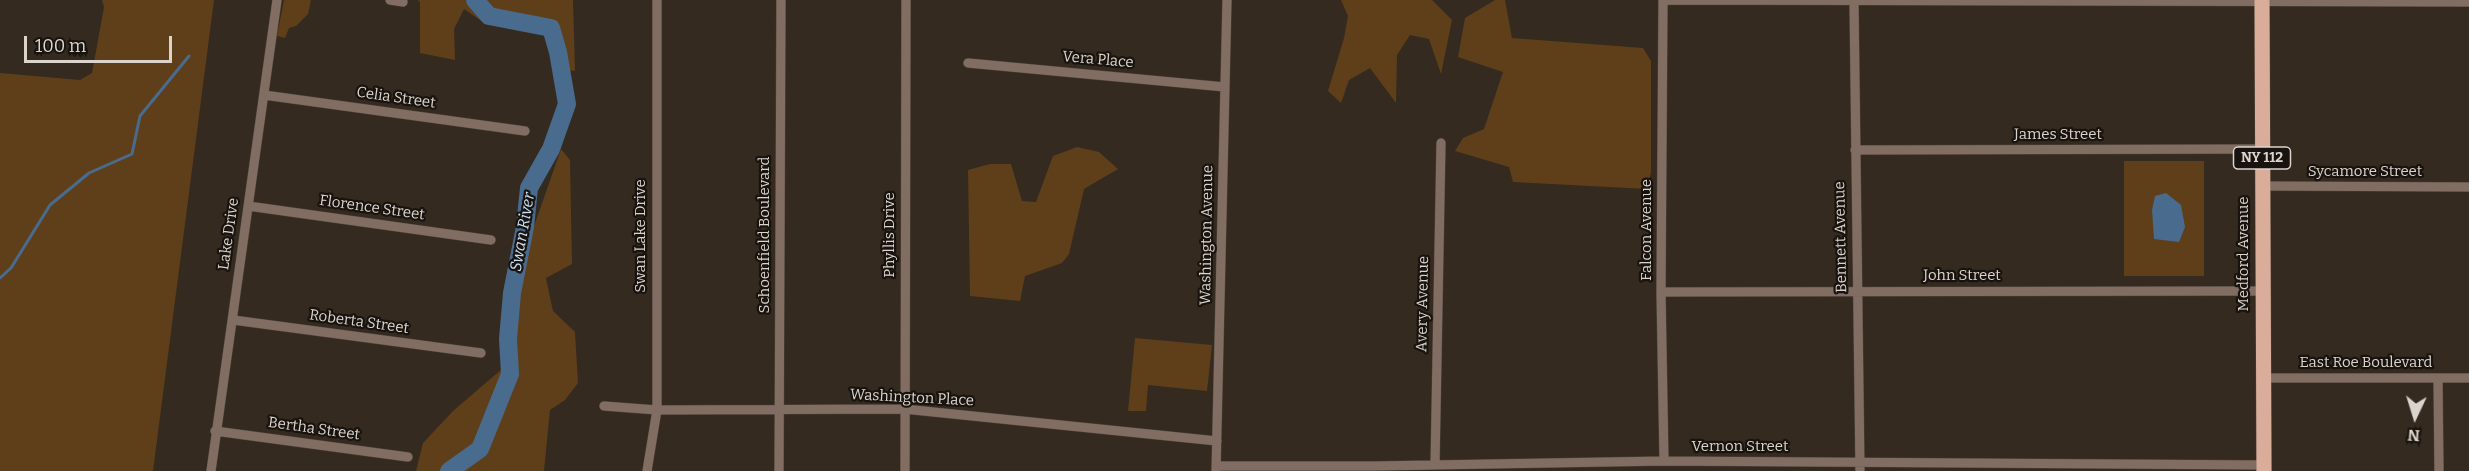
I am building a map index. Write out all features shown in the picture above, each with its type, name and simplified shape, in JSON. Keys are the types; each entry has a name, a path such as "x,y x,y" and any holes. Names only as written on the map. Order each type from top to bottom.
{"main road":[{"name":"Medford Avenue","path":"2262,1 2264,468"}],"street":[{"name":"Lake Drive","path":"211,471 277,0"},
{"path":"390,0 403,2"},
{"name":"Swan Lake Drive","path":"647,471 657,410 657,0"},
{"name":"Schoenfield Boulevard","path":"779,471 781,0"},
{"name":"Phyllis Drive","path":"904,471 906,0"},
{"name":"Washington Avenue","path":"1216,468 1227,0"},
{"path":"1662,0 2469,2"},
{"name":"Falcon Avenue","path":"1662,0 1661,292 1664,460"},
{"name":"Bennett Avenue","path":"1854,2 1860,467"},
{"name":"Vera Place","path":"968,63 1225,87"},
{"name":"Celia Street","path":"264,95 525,131"},
{"name":"Avery Avenue","path":"1436,465 1441,143"},
{"name":"James Street","path":"1855,150 2262,149"},
{"name":"Sycamore Street","path":"2262,186 2469,188"},
{"name":"Florence Street","path":"248,206 490,240"},
{"name":"John Street","path":"1661,292 2262,291"},
{"name":"Roberta Street","path":"232,320 481,353"},
{"name":"East Roe Boulevard","path":"2263,378 2469,378"},
{"path":"2438,378 2439,471"},
{"name":"Washington Place","path":"604,406 657,410 904,410 1217,441"},
{"name":"Bertha Street","path":"215,431 408,457"},
{"name":"Vernon Street","path":"1216,468 1375,469 1436,465 1534,467 1664,460 1689,467 2264,468"}],"shaded area":[{"path":"102,0 214,0 153,471 0,471 0,73 80,80 92,73 104,7"},
{"path":"284,0 311,0 308,14 296,26 289,28 285,38 277,36"},
{"path":"418,0 573,0 575,71 561,69 555,39 547,32 513,26 497,26 480,20 464,9 454,29 455,60 420,53 420,2"},
{"path":"1341,0 1432,0 1452,20 1441,74 1429,39 1410,35 1397,55 1396,103 1370,68 1349,80 1341,103 1328,91 1344,38 1348,16"},
{"path":"1495,0 1505,0 1512,38 1643,48 1651,61 1651,172 1647,189 1513,182 1509,167 1455,151 1463,138 1484,129 1503,72 1458,57 1465,18"},
{"path":"1077,147 1099,152 1118,169 1084,189 1069,254 1062,263 1025,276 1020,301 970,296 968,170 990,164 1011,164 1022,201 1036,202 1053,156"},
{"path":"561,149 570,160 572,264 546,278 553,311 575,332 578,383 565,400 550,410 544,471 416,471 423,443 453,411 502,369 533,229"},
{"path":"2124,161 2204,161 2204,276 2124,276"},
{"path":"1135,338 1212,345 1207,391 1148,385 1146,411 1128,411"}],"water":[{"path":"2166,193 2181,205 2185,227 2179,242 2154,239 2152,210 2155,196"}],"waterway":[{"name":"Swan River","path":"449,471 480,449 510,374 508,339 512,293 525,227 529,188 551,149 567,104 558,52 551,28 489,16 475,0"},
{"path":"0,278 11,268 50,205 89,173 132,154 140,116 189,56"}]}
